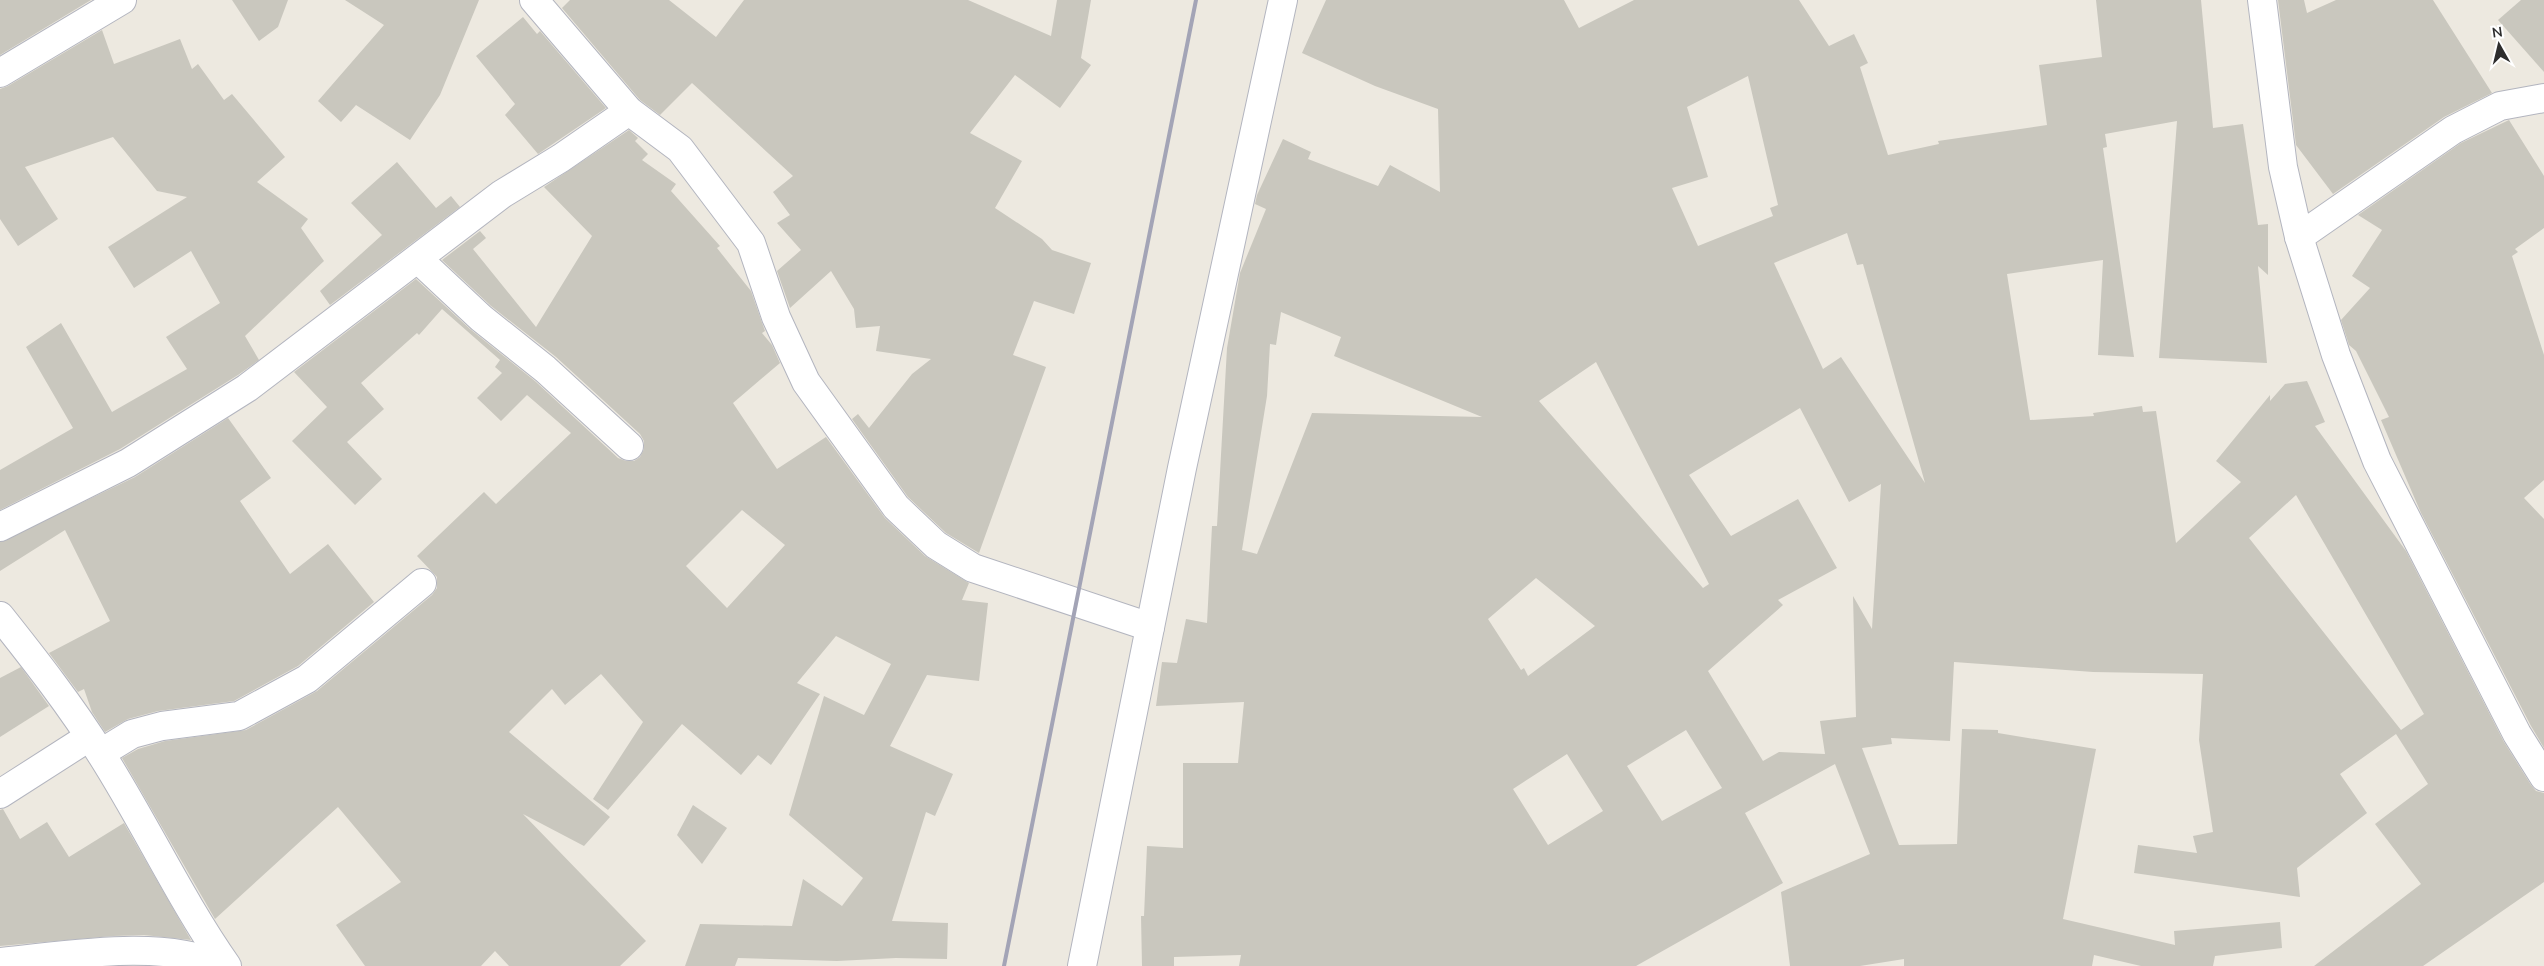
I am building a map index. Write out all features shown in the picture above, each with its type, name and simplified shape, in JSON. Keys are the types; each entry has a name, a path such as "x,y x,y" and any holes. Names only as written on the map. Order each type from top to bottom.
{"street":[{"path":"0,72 122,0"},
{"path":"534,0 630,111 680,149 751,243 776,317 806,382 896,507 936,545 973,568 1150,627"},
{"path":"1082,966 1150,627 1283,0"},
{"path":"2262,0 2283,167 2299,237 2336,355 2377,461 2517,734 2544,778"},
{"path":"2299,237 2453,130 2500,106 2544,98"},
{"path":"0,527 128,463 205,416 291,357 502,194 561,158 630,111"},
{"path":"418,260 481,318 545,369 629,446"},
{"path":"0,794 95,745 162,726 239,716 307,679 422,583"},
{"path":"0,616 30,653 95,745 207,937 227,966"},
{"path":"0,962 98,953 168,952 208,960 222,966"}],"building":[{"path":"0,0 91,0 0,55"},
{"path":"232,0 288,0 278,27 259,41"},
{"path":"345,0 479,0 440,95 410,140 356,105 341,122 318,101 384,25"},
{"path":"570,0 669,0 716,37 744,0 968,0 1051,36 1057,0 1091,0 1081,58 1091,65 1060,108 1015,75 970,133 1022,161 995,208 1042,239 1052,250 1091,263 1074,314 1034,301 1013,355 1046,367 979,553 946,533 908,497 852,419 858,414 869,428 912,374 931,359 876,351 880,326 856,328 854,309 831,271 790,308 777,271 801,250 777,223 790,215 773,192 793,176 692,83 660,115 640,100 562,8"},
{"path":"1326,0 1564,0 1579,28 1634,0 1799,0 1829,46 1854,34 1868,63 1860,67 1888,155 1939,144 1938,141 2047,125 2039,65 2102,57 2096,0 2201,0 2213,128 2243,124 2258,225 2268,224 2268,275 2258,266 2267,363 2159,358 2177,121 2105,134 2107,147 2103,148 2134,357 2098,355 2103,260 2007,274 2030,420 2094,416 2093,413 2142,406 2143,412 2156,411 2176,543 2241,482 2216,461 2270,395 2270,401 2285,384 2307,381 2325,422 2315,426 2406,551 2504,742 2531,785 2536,791 2544,793 2544,882 2423,966 2314,966 2421,884 2375,824 2428,784 2396,734 2340,774 2367,813 2297,868 2300,897 2134,873 2138,845 2197,853 2193,836 2213,832 2199,740 2203,674 2093,672 1954,662 1950,741 1891,738 1892,744 1862,748 1899,845 1957,844 1962,729 1998,730 1998,733 2096,749 2063,919 2175,945 2174,931 2280,922 2282,948 2215,956 2213,966 2141,966 2094,955 2092,966 1904,966 1904,959 1860,966 1790,966 1781,892 1870,854 1835,764 1745,813 1783,883 1636,966 1239,966 1241,955 1174,957 1174,966 1142,966 1141,916 1144,916 1147,846 1183,848 1183,763 1238,763 1244,702 1156,706 1162,662 1177,663 1186,619 1207,623 1212,526 1217,526 1227,348 1240,273 1266,209 1255,204 1257,195 1283,139 1311,152 1308,159 1378,186 1390,165 1440,192 1438,109 1375,86 1302,53","holes":["1748,76 1778,205 1770,208 1773,216 1698,246 1672,188 1708,177 1687,107","1847,233 1857,265 1863,264 1925,483 1841,357 1823,369 1774,263","1281,312 1341,337 1334,356 1482,417 1312,413 1257,554 1242,550 1267,396 1270,344 1276,345","1596,362 1709,584 1703,588 1539,401","1800,408 1849,502 1881,484 1872,629 1853,596 1856,717 1820,721 1825,754 1779,752 1763,761 1708,671 1783,605 1778,600 1837,568 1798,499 1731,536 1689,475","2296,495 2424,714 2401,730 2249,538","1536,578 1595,626 1528,676 1524,668 1521,670 1488,619","1686,730 1722,788 1662,821 1627,766","1567,754 1603,811 1548,845 1513,789"]},
{"path":"2278,0 2304,0 2307,13 2336,0 2433,0 2492,93 2444,117 2333,194 2296,145"},
{"path":"2521,0 2544,0 2544,72 2498,20"},
{"path":"523,17 537,34 540,31 606,108 538,154 505,115 515,104 476,56"},
{"path":"102,30 114,64 180,39 192,69 198,64 224,100 232,94 285,157 257,182 308,219 301,228 324,261 245,336 259,360 120,449 0,510 0,470 73,428 26,347 61,323 112,412 187,369 166,337 220,303 191,251 134,288 108,247 187,197 157,191 113,137 25,167 58,219 18,246 0,219 0,89"},
{"path":"2509,120 2544,176 2544,228 2515,249 2518,252 2512,256 2544,355 2544,480 2524,498 2544,519 2544,748 2421,513 2381,420 2389,417 2356,351 2349,345 2341,320 2370,288 2352,276 2382,230 2358,215 2461,143"},
{"path":"629,130 638,138 635,141 648,154 642,160 676,184 671,191 720,246 717,248 751,291 765,331 762,333 772,345 780,363 733,403 777,469 826,437 885,518 925,556 969,583 962,600 988,603 979,681 927,675 890,746 953,774 935,816 926,812 892,921 948,923 947,959 896,958 837,961 738,958 735,966 685,966 700,924 792,926 803,879 842,906 863,878 789,815 824,696 864,715 891,664 836,636 797,683 820,694 771,765 758,755 741,775 682,724 608,810 593,799 643,722 601,674 565,705 552,689 509,732 610,817 584,846 523,814 646,941 620,966 509,966 495,951 481,966 365,966 336,925 401,882 338,807 215,919 122,758 138,749 165,741 246,730 317,691 432,595 437,588 437,577 417,556 484,492 496,504 571,433 527,395 501,421 477,398 502,373 495,367 500,360 442,309 419,335 417,333 361,383 384,409 347,442 382,479 355,505 292,441 327,407 294,372 416,279 470,329 535,381 618,458 634,461 640,457 644,449 644,441 640,434 556,357 491,306 442,260 480,231 486,238 473,249 536,327 592,236 544,187","holes":["742,510 785,545 727,608 686,566"]},
{"path":"397,162 436,208 451,196 460,207 330,305 320,291 382,235 351,203"},
{"path":"228,418 271,478 240,501 290,574 328,544 374,602 298,666 234,701 158,711 128,719 105,732 92,712 84,689 78,692 49,653 110,621 65,530 0,571 0,542 135,477"},
{"path":"21,667 49,706 0,737 0,678"},
{"path":"693,805 727,828 702,864 677,835"},
{"path":"3,809 20,839 47,822 69,857 124,823 191,940 144,935 0,946 0,810"}],"railway":[{"path":"1004,966 1196,0"}]}
